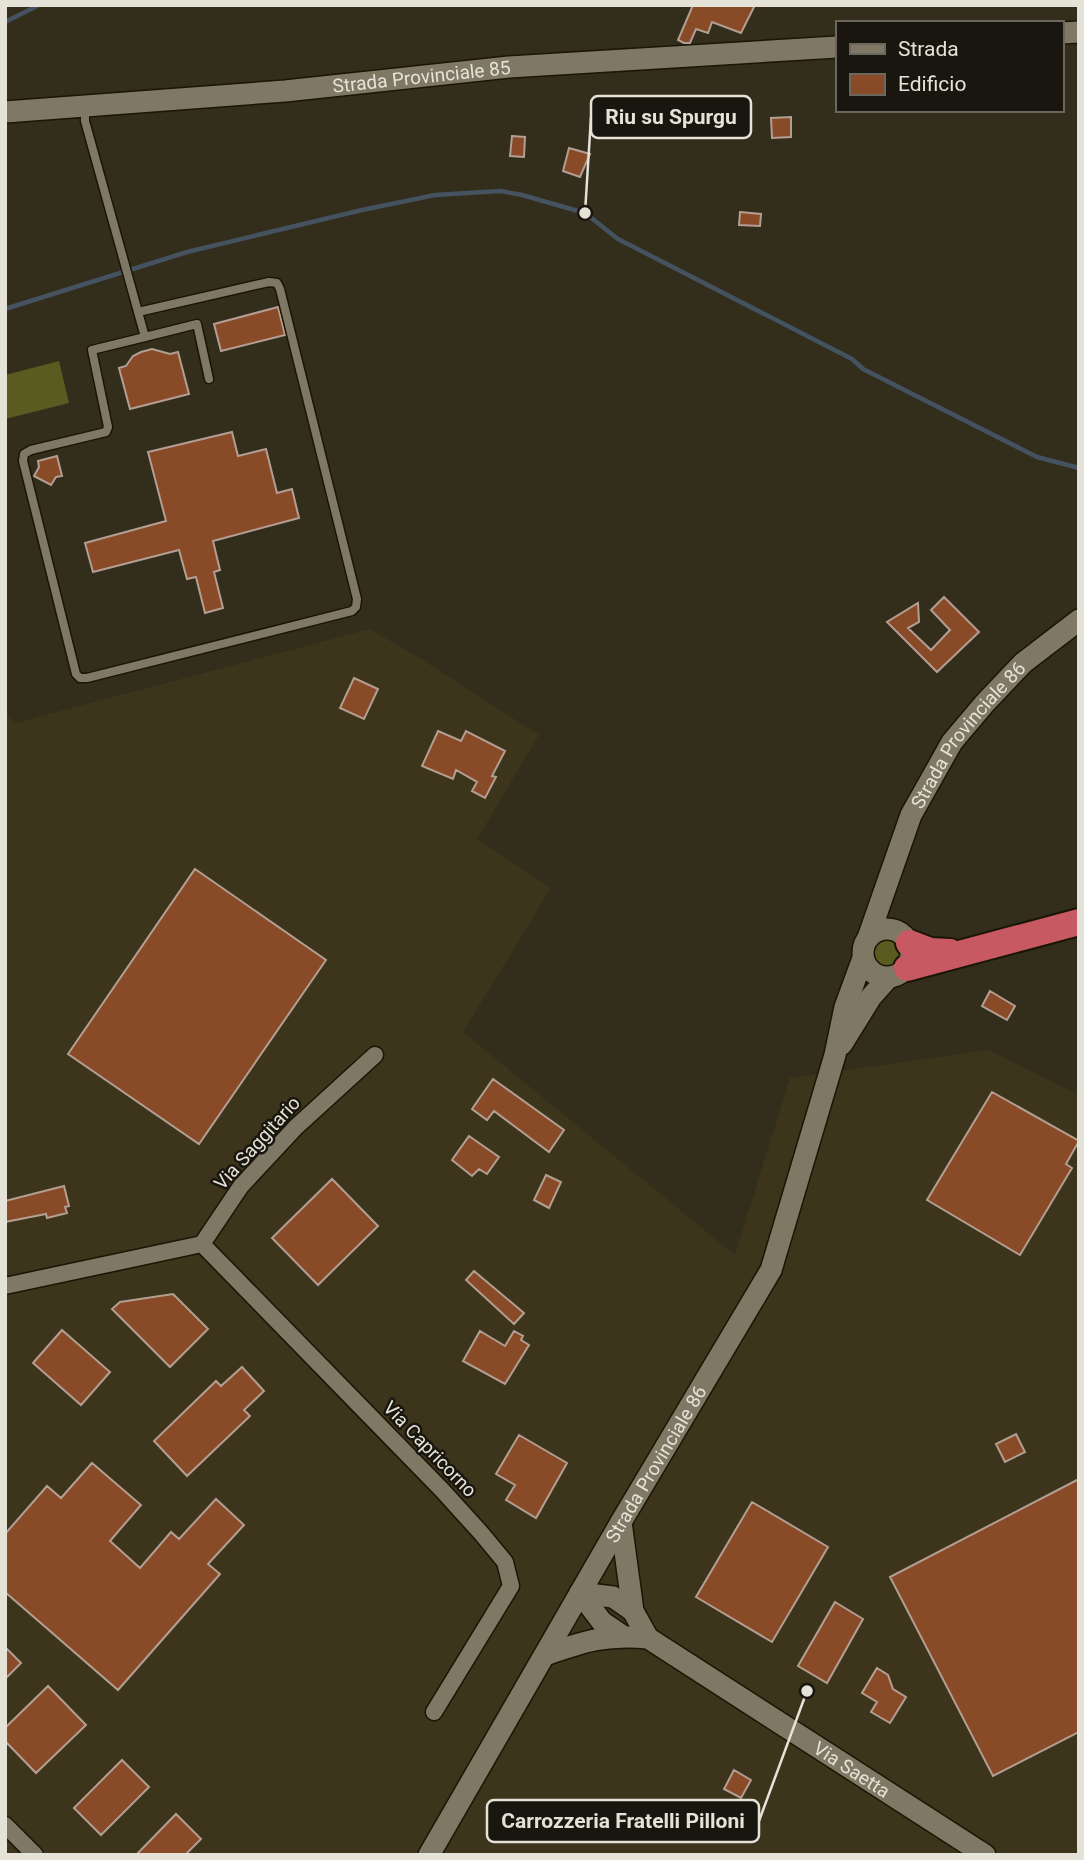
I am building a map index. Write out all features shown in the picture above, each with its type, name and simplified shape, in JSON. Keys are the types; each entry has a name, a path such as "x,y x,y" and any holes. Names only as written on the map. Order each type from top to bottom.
{"highway":[{"path":"901,955 930,951 959,952 1076,925"}],"street":[{"name":"Strada Provinciale 85","path":"5,112 285,91 509,67 836,47"},
{"name":"Strada Provinciale 86","path":"429,1855 771,1269 835,1055 845,1007 911,816 952,743 985,703 1023,663 1079,620"},
{"name":"Strada Provinciale 86","path":"835,1055 901,955 891,905 890,875"},
{"path":"882,929 901,955 875,975 865,965 865,948 882,929"},
{"name":"Via Saggitario","path":"202,1244 241,1186 296,1127 375,1055"},
{"path":"5,1286 202,1244"},
{"name":"Via Capricorno","path":"202,1244 442,1490 505,1562 511,1586 434,1712"},
{"name":"Via Saetta","path":"621,1522 633,1611 648,1638"},
{"path":"580,1594 613,1597 633,1611"},
{"path":"580,1594 601,1622 621,1635"},
{"name":"Via Saetta","path":"545,1655 597,1638 621,1635 648,1638 985,1855"},
{"path":"5,1825 35,1855"}],"lane":[{"path":"85,106 85,121 145,337"},
{"path":"138,312 270,282 276,283 280,289 357,599 356,607 352,611 80,678 76,674 23,461 24,454 106,432 108,427 92,350 197,324 209,379"}],"shaded area":[{"path":"59,361 69,403 5,419 5,375"},
{"path":"370,629 539,735 477,839 551,888 463,1032 735,1255 790,1078 989,1050 1079,1095 1079,1855 5,1855 5,713 15,723"},
{"path":"886,935 899,940 904,953 899,966 886,971 873,966 868,953 873,940"}],"building":[{"path":"693,5 755,5 741,33 712,22 708,33 696,29 690,43 684,43 678,40"},
{"path":"791,117 791,137 772,138 771,118"},
{"path":"512,136 525,137 524,157 510,156"},
{"path":"569,148 590,154 580,177 563,171"},
{"path":"740,212 761,214 760,226 739,225"},
{"path":"278,307 285,335 221,351 214,324"},
{"path":"152,349 170,354 178,352 189,394 130,409 119,368 126,366 133,356"},
{"path":"232,432 238,456 266,449 277,493 292,489 299,518 213,541 220,570 214,572 223,608 205,613 196,577 187,579 179,550 93,572 85,543 166,521 148,452"},
{"path":"57,456 62,476 56,477 51,485 34,476 39,467 38,461"},
{"path":"944,597 979,632 937,672 887,622 918,603 919,622 908,628 931,650 950,630 931,610"},
{"path":"354,678 378,689 364,719 340,708"},
{"path":"438,731 461,741 466,731 505,751 492,776 496,777 485,798 472,791 477,782 456,770 453,779 422,766"},
{"path":"195,869 326,960 199,1144 68,1054"},
{"path":"990,991 1015,1006 1007,1020 982,1006"},
{"path":"493,1079 564,1130 549,1152 494,1111 487,1120 472,1109"},
{"path":"992,1092 1079,1141 1066,1164 1072,1168 1020,1255 927,1200"},
{"path":"469,1136 499,1157 487,1174 479,1169 472,1176 452,1160"},
{"path":"546,1175 561,1182 549,1208 534,1200"},
{"path":"332,1179 378,1226 318,1285 272,1238"},
{"path":"64,1186 69,1206 65,1207 67,1213 5,1222 5,1201"},
{"path":"474,1271 524,1313 514,1324 466,1280"},
{"path":"173,1294 208,1329 170,1367 112,1309 120,1302"},
{"path":"62,1330 110,1372 81,1405 33,1363"},
{"path":"480,1331 505,1346 514,1331 523,1336 521,1340 529,1345 505,1384 463,1361"},
{"path":"242,1367 264,1391 244,1410 250,1416 187,1476 154,1441 216,1381 221,1386"},
{"path":"1016,1434 1025,1452 1005,1462 996,1444"},
{"path":"519,1435 567,1463 536,1518 506,1500 515,1485 496,1474"},
{"path":"92,1463 141,1505 110,1541 140,1568 171,1532 179,1539 216,1499 244,1525 208,1564 220,1574 118,1690 5,1592 5,1534 47,1486 61,1498"},
{"path":"1079,1479 1079,1732 993,1776 890,1577"},
{"path":"752,1502 828,1547 772,1642 696,1597"},
{"path":"835,1602 863,1619 827,1683 798,1666"},
{"path":"5,1647 21,1663 5,1679"},
{"path":"877,1668 888,1675 893,1689 906,1697 890,1723 871,1712 877,1702 862,1693"},
{"path":"48,1686 86,1725 36,1773 5,1741 5,1728"},
{"path":"122,1760 149,1787 101,1835 74,1808"},
{"path":"734,1770 751,1780 741,1798 724,1789"},
{"path":"176,1814 201,1839 185,1855 136,1855"}],"waterway":[{"path":"5,22 39,5"},
{"path":"5,309 187,252 362,210 435,195 500,191 585,213 618,239 852,359 863,369 1037,457 1079,468"}],"place":[{"name":"Riu su Spurgu","path":"585,213"},
{"name":"Carrozzeria Fratelli Pilloni","path":"807,1691"}]}
